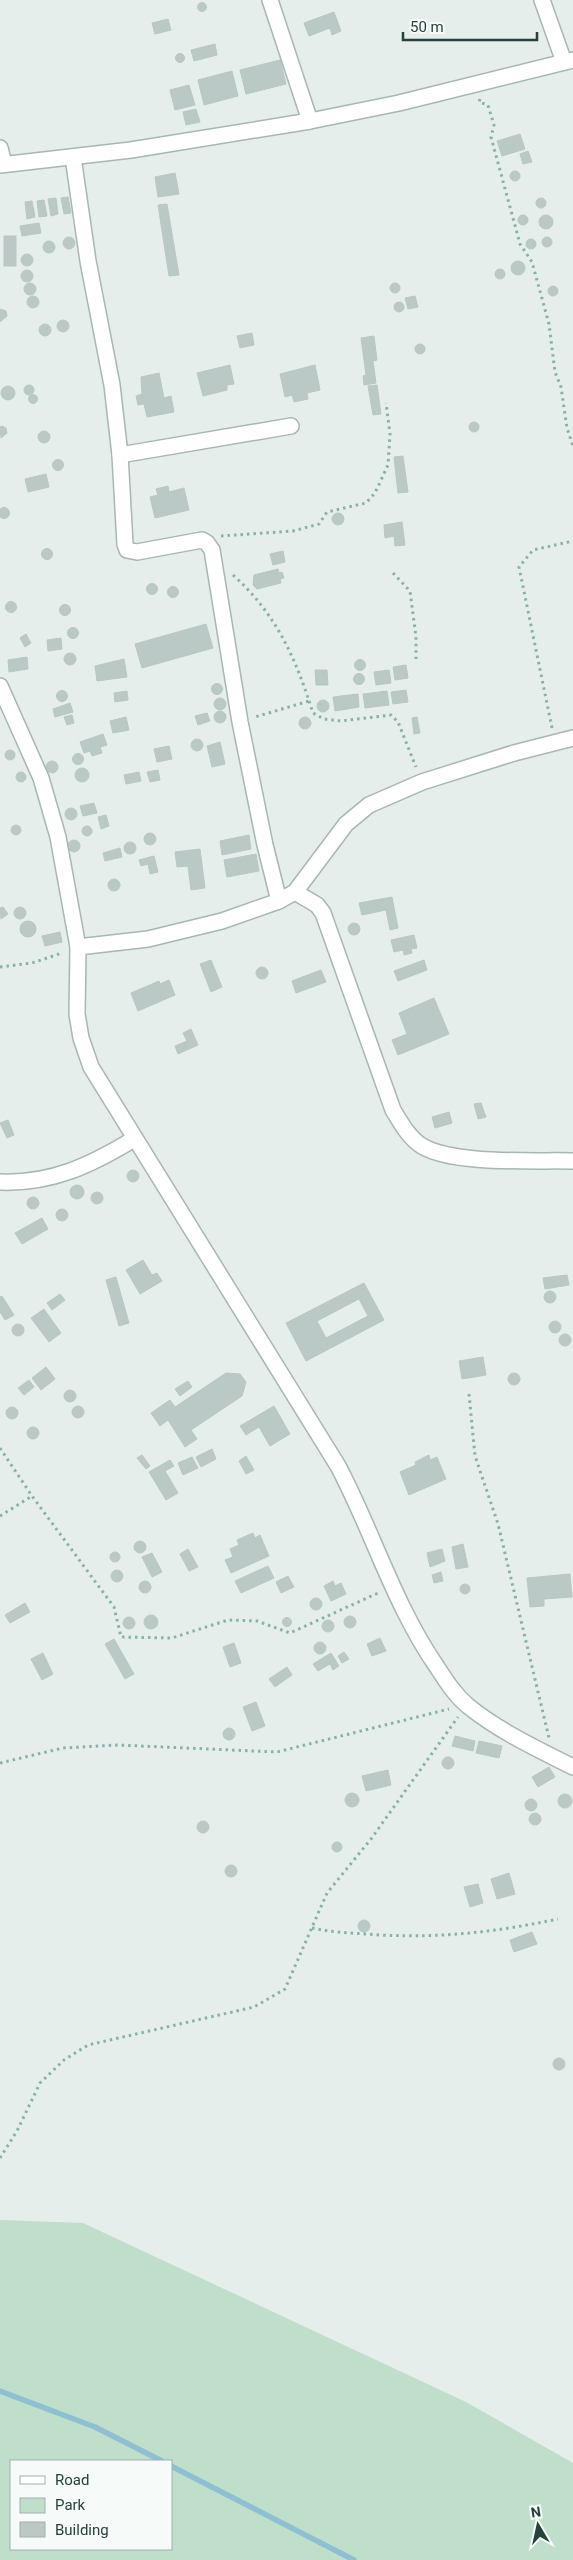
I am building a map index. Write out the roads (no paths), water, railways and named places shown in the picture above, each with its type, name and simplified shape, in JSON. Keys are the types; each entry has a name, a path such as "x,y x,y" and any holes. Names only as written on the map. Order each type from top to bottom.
{"street":[{"path":"270,0 310,122"},
{"path":"0,148 2,165 73,158 310,122 568,61 542,0"},
{"path":"73,158 88,261 112,385 120,455 127,550 137,552 202,540 207,543 212,556 240,722 265,846 279,901"},
{"path":"120,455 291,426"},
{"path":"0,686 50,806 67,877 78,947 77,1000 82,1038 91,1067 338,1466 356,1501 392,1587 426,1652 451,1688 466,1705 515,1737 573,1767"},
{"path":"78,947 148,939 222,921 279,901 295,892 356,815 369,805 389,794 422,782 573,738"},
{"path":"295,892 317,905 323,913 393,1110 404,1129 421,1145 437,1152 466,1157 573,1161"},
{"path":"0,1182 34,1180 62,1175 91,1164 134,1139"}],"waterway":[{"path":"0,2391 95,2427 160,2460"},
{"path":"172,2467 354,2560"}]}
